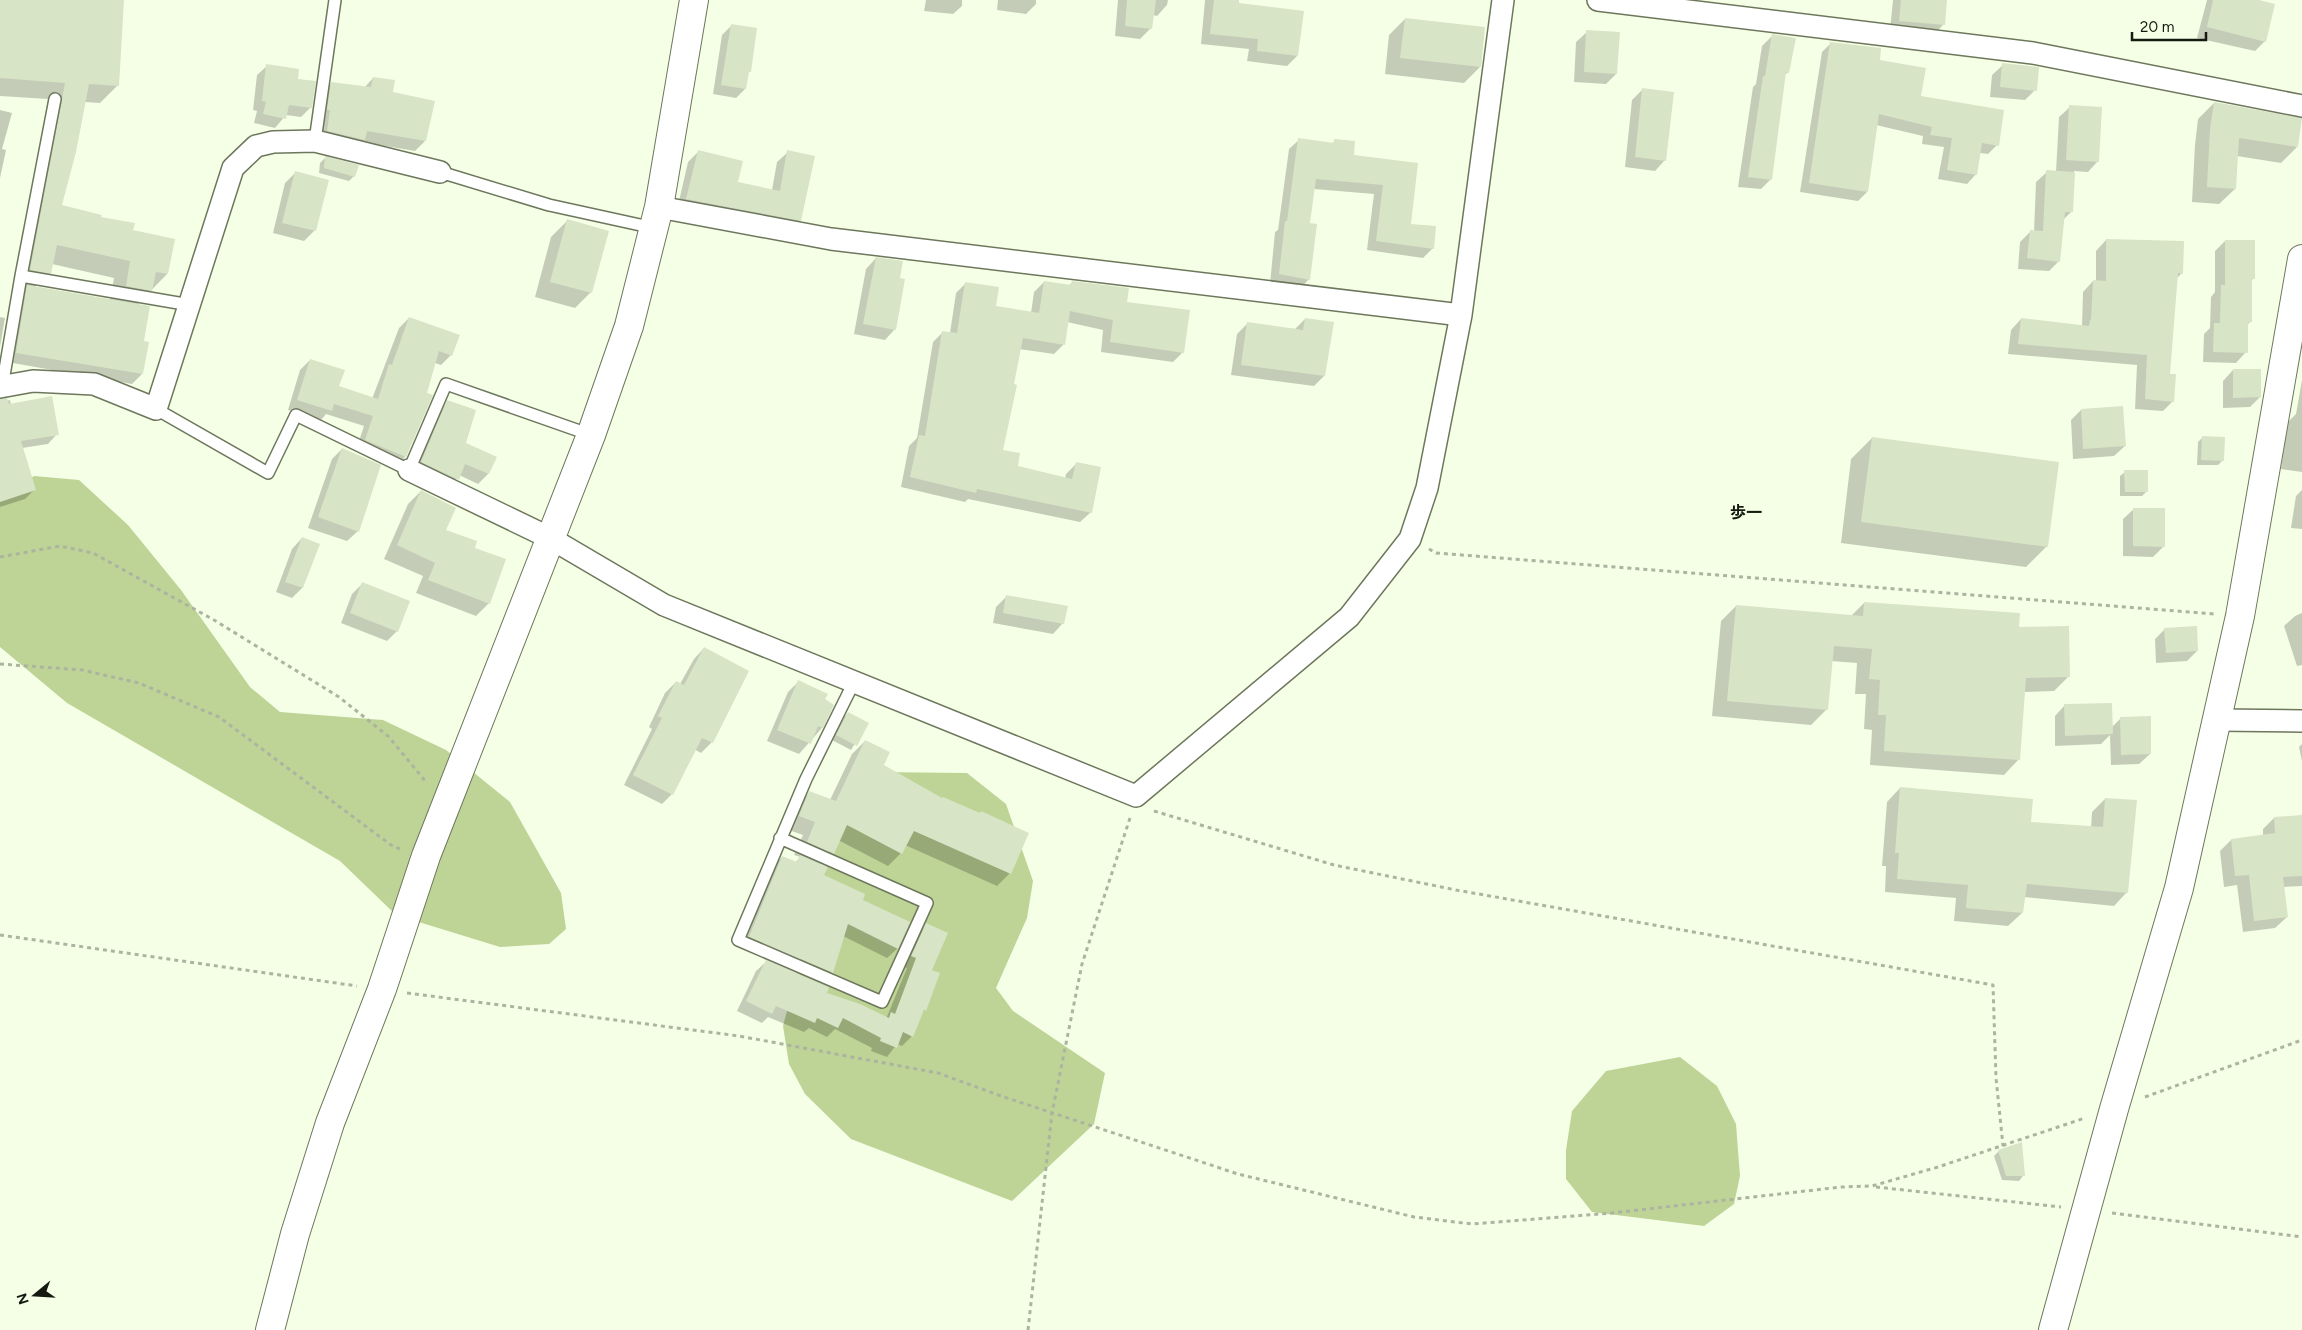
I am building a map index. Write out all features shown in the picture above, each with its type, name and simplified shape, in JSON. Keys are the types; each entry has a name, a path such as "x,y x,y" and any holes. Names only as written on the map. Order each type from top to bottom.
{"street":[{"path":"270,1330 295,1234 330,1123 382,989 445,804 591,435 629,326 657,217 694,0"},
{"path":"410,470 550,538 664,605 854,682 1135,801 1348,617 1410,539 1427,488 1461,315 1503,0"},
{"path":"1598,0 2033,53 2302,106"},
{"path":"1,387 32,381 94,384 156,409 233,168 256,146 273,142 314,141 440,172"},
{"path":"657,217 1461,315"},
{"path":"2053,1330 2114,1108 2179,888 2240,616 2302,258"},
{"path":"2217,720 2302,721"}],"lane":[{"path":"314,141 335,0"},
{"path":"1,387 55,98"},
{"path":"440,172 549,205 657,217"},
{"path":"21,276 190,305"},
{"path":"156,409 268,473 296,415 410,470 446,384 591,435"},
{"path":"780,838 927,903 882,1002 738,940 780,838 806,778 854,682"}],"path":[{"path":"1410,539 1436,553 2240,616"},
{"path":"0,557 60,546 92,553 214,620 339,697 388,736 445,804"},
{"path":"0,664 82,670 139,683 219,717 391,846 411,854 426,856"},
{"path":"1028,1330 1052,1113 1082,964 1135,801 1343,867 1456,890 1993,986 1996,1078 2003,1146"},
{"path":"0,936 767,1041 938,1073 1052,1113 1238,1174 1414,1217 1472,1224 1612,1213 1841,1187 1872,1186 2302,1237"},
{"path":"1872,1186 2003,1146 2302,1040"}],"green space":[{"path":"34,476 79,480 128,525 181,590 250,687 280,712 383,720 446,750 510,802 561,893 566,929 549,944 500,947 396,915 340,861 67,703 0,647 0,498"},
{"path":"870,772 967,773 1006,804 1033,881 1027,918 996,988 1013,1011 1105,1073 1094,1124 1012,1201 851,1139 805,1094 789,1064 783,1026 835,828"},
{"path":"1680,1057 1717,1086 1736,1124 1740,1176 1734,1204 1704,1226 1592,1212 1566,1179 1566,1150 1572,1111 1606,1071"}],"building":[{"path":"0,0 124,0 119,86 89,84 76,152 62,205 102,215 101,217 135,223 133,230 175,239 168,274 156,272 152,291 126,286 130,261 57,245 51,274 30,270 65,83 0,78"},
{"path":"1127,0 1156,0 1152,29 1125,26"},
{"path":"1214,0 1239,0 1239,3 1304,11 1298,56 1257,51 1258,39 1210,34"},
{"path":"1901,0 1947,0 1945,25 1899,21"},
{"path":"2213,0 2259,0 2275,4 2266,42 2207,27"},
{"path":"1405,18 1485,27 1481,67 1400,58"},
{"path":"731,24 757,28 751,72 749,72 746,89 721,85"},
{"path":"1586,30 1620,32 1617,74 1584,72"},
{"path":"1772,34 1796,38 1789,73 1786,72 1772,180 1748,177 1763,76 1765,76"},
{"path":"1830,42 1881,48 1880,60 1926,68 1921,96 2004,110 1999,146 1982,143 1977,175 1947,170 1952,138 1930,135 1932,127 1879,114 1868,192 1809,183"},
{"path":"2002,63 2039,67 2037,91 2000,87"},
{"path":"266,64 299,69 298,79 316,81 312,108 289,105 286,119 263,114 266,102 262,101"},
{"path":"373,77 395,80 393,92 435,101 426,141 367,131 365,140 327,131 330,110 327,110 331,82 371,87"},
{"path":"1642,88 1674,92 1666,161 1635,157"},
{"path":"2214,102 2302,118 2298,147 2239,138 2236,189 2207,187 2210,129"},
{"path":"2069,105 2102,107 2099,162 2066,160"},
{"path":"1298,138 1334,143 1334,139 1355,141 1354,155 1418,163 1411,224 1436,226 1434,249 1376,241 1383,185 1316,179 1310,223 1317,224 1310,280 1279,274"},
{"path":"698,150 743,161 738,182 780,191 787,150 815,156 801,221 686,199"},
{"path":"325,156 359,165 355,177 324,168"},
{"path":"2046,170 2075,172 2073,212 2065,212 2060,262 2027,258 2030,230 2043,231"},
{"path":"295,171 329,180 316,231 282,223"},
{"path":"567,219 609,231 592,293 550,282"},
{"path":"2106,239 2184,241 2183,274 2178,273 2170,374 2176,374 2174,402 2145,399 2147,355 2018,344 2021,318 2089,326 2093,280 2106,281"},
{"path":"2225,240 2255,240 2255,279 2252,279 2252,322 2248,322 2248,353 2213,352 2214,323 2220,323 2221,285 2225,285"},
{"path":"876,257 903,261 900,278 905,279 896,330 863,324"},
{"path":"1044,281 1071,285 1072,281 1129,288 1127,302 1190,310 1184,353 1110,342 1113,320 1070,311 1065,345 1023,338 1014,384 1017,385 1003,450 1020,453 1018,466 1072,479 1076,462 1101,467 1092,513 977,489 976,493 910,477 919,435 925,436 942,331 957,333 965,282 999,287 996,306 1039,313"},
{"path":"27,285 150,306 144,341 149,342 143,374 16,353"},
{"path":"409,317 460,335 452,356 439,351 427,393 433,395 406,457 365,440 373,416 334,404 332,411 297,400 310,359 345,370 339,386 378,399 389,364 392,365"},
{"path":"1305,318 1334,322 1325,376 1241,365 1247,322 1303,330"},
{"path":"2233,369 2261,369 2261,397 2233,398"},
{"path":"52,396 59,435 21,441 36,490 0,502 0,399 7,398 9,404"},
{"path":"447,400 476,410 466,443 497,457 489,474 465,464 459,480 421,462"},
{"path":"2123,406 2126,446 2083,449 2081,409"},
{"path":"2202,436 2225,437 2224,461 2201,460"},
{"path":"1872,437 2059,462 2048,547 1861,522"},
{"path":"342,448 381,465 359,532 318,517"},
{"path":"2124,470 2148,470 2148,492 2125,492"},
{"path":"421,490 456,508 446,530 477,541 475,548 506,559 490,604 428,580 435,563 397,545"},
{"path":"2133,508 2165,508 2165,547 2133,546"},
{"path":"302,537 320,544 303,588 285,582"},
{"path":"362,582 410,601 398,632 350,613"},
{"path":"1006,595 1068,606 1064,624 1003,613"},
{"path":"1864,602 2020,613 2019,627 2069,626 2070,677 2026,678 2020,760 1884,751 1886,715 1878,715 1880,680 1869,679 1872,649 1834,646 1828,710 1727,701 1736,605 1863,616"},
{"path":"2197,626 2198,651 2166,653 2164,628"},
{"path":"704,647 749,671 713,743 702,738 673,795 633,775 662,718 658,716 676,681 684,685"},
{"path":"798,680 828,694 825,699 834,705 823,728 818,726 811,744 777,730"},
{"path":"2112,703 2113,734 2065,736 2064,704"},
{"path":"848,712 869,723 857,746 836,735"},
{"path":"2151,716 2151,754 2121,755 2120,717"},
{"path":"865,740 890,752 884,765 942,798 980,813 981,811 1029,833 1011,874 914,831 902,854 847,825 834,854 807,842 815,822 799,816 809,791 836,801"},
{"path":"1900,787 2033,799 2031,822 2103,827 2105,798 2137,800 2128,893 2027,884 2023,913 1966,908 1968,885 1897,879 1899,853 1895,853"},
{"path":"2302,815 2302,876 2283,877 2288,917 2254,921 2249,875 2235,876 2231,839 2275,833 2274,817"},
{"path":"800,855 828,867 824,875 865,894 863,900 910,922 898,949 848,924 833,973 749,937 782,856 797,862"},
{"path":"926,923 948,933 932,970 940,973 926,1011 924,1010 913,1037 903,1032 897,1048 880,1041 881,1038 843,1018 838,1028 817,1018 815,1023 776,1006 772,1014 746,1001 766,960 829,987 827,993 860,1004 889,1018 891,1012 895,1014 916,958 911,956"},
{"path":"2022,1142 2025,1176 2006,1176 1998,1150"}],"district":[{"name":"歩一","path":"1746,512"}]}
